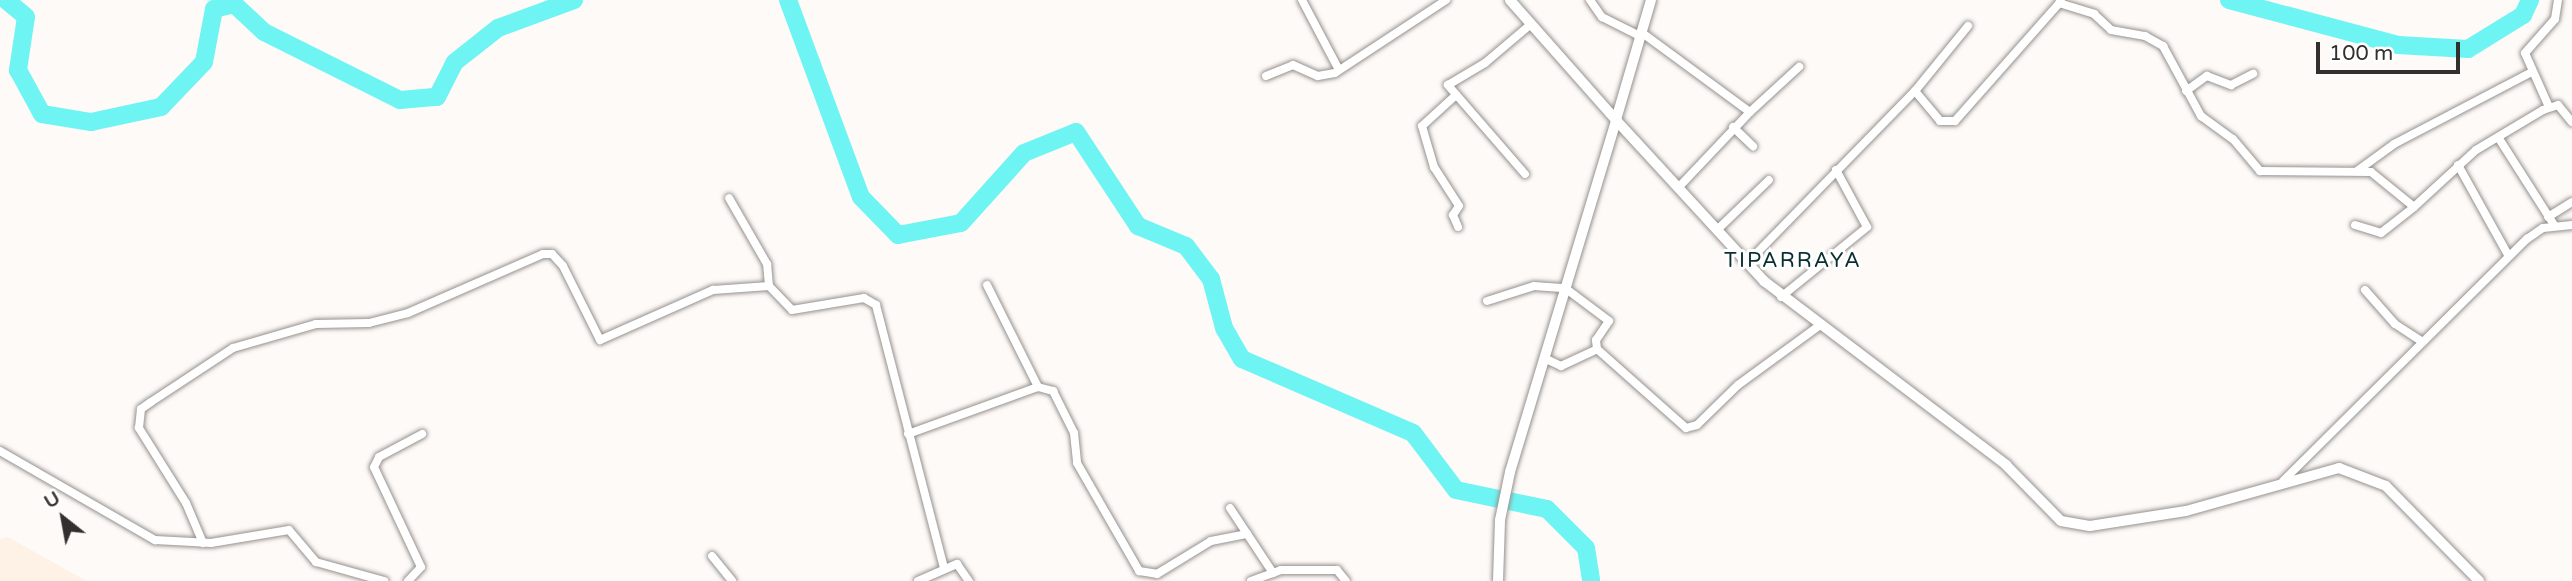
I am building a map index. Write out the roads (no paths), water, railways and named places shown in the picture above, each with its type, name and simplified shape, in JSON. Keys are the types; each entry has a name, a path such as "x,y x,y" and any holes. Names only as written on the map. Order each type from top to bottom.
{"street":[{"path":"1302,0 1339,71"},
{"path":"1266,76 1293,65 1318,76 1339,71 1446,0"},
{"path":"1510,0 1747,264 1781,297 1996,457 2066,524 2090,526 2186,512 2283,481 2339,468 2376,479 2479,581"},
{"path":"1590,0 1602,18 1641,34 1750,111"},
{"path":"1498,581 1500,520 1510,472 1651,0"},
{"path":"2549,107 2525,53 2555,19 2558,0"},
{"path":"1915,91 1940,121 1955,121 2060,2 2094,14 2111,30 2157,42 2205,121 2228,135 2260,171 2357,171 2377,174 2414,207"},
{"path":"1525,174 1456,96 1449,82 1485,63 1531,24"},
{"path":"1747,264 1915,91 1968,26"},
{"path":"1678,188 1733,127 1799,67"},
{"path":"2357,171 2394,144 2532,72"},
{"path":"2186,91 2207,76 2231,85 2253,74"},
{"path":"1456,96 1422,126 1436,172 1459,206 1453,215 1458,227"},
{"path":"2355,225 2381,233 2414,207 2458,165 2498,137 2549,107 2558,105 2572,122"},
{"path":"1733,127 1753,146"},
{"path":"2498,137 2554,225"},
{"path":"2458,165 2508,255"},
{"path":"1781,297 1867,227 1836,170"},
{"path":"1717,230 1769,180"},
{"path":"729,198 767,264 769,286 792,310 872,300 944,568"},
{"path":"2548,217 2572,202"},
{"path":"2283,481 2420,340 2508,255 2554,225 2572,225"},
{"path":"203,542 186,503 143,438 138,418 151,401 233,348 316,324 369,323 408,313 543,254 552,254 563,266 600,340 713,290 769,286"},
{"path":"987,285 1038,387 1059,396 1074,433 1077,463 1139,571 1157,574 1211,541 1247,534"},
{"path":"1487,301 1534,286 1565,288 1609,321 1596,340 1597,349 1681,426 1692,428 1738,385 1819,326"},
{"path":"2365,290 2395,324 2420,340"},
{"path":"1544,358 1561,366 1597,349"},
{"path":"908,434 1038,387"},
{"path":"408,581 421,567 374,467 379,457 422,434"},
{"path":"0,451 155,541 203,542 289,530 316,562 384,581"},
{"path":"1230,508 1273,573"},
{"path":"712,556 732,581"},
{"path":"918,581 957,564 969,581"},
{"path":"1251,581 1273,573 1337,570 1346,581"}],"waterway":[{"path":"6,0 26,17 18,70 42,114 91,122 161,107 204,62 214,9 234,4 264,32 400,100 437,97 455,62 498,28 574,0"},
{"path":"788,0 861,197 898,235 961,223 1024,153 1076,132 1138,226 1186,246 1211,279 1224,328 1242,359 1413,433 1456,490 1547,509 1586,548 1591,581"},
{"path":"2229,0 2398,45 2468,49 2523,15 2530,0"}],"district":[{"name":"TIPARRAYA","path":"1793,261"}]}
